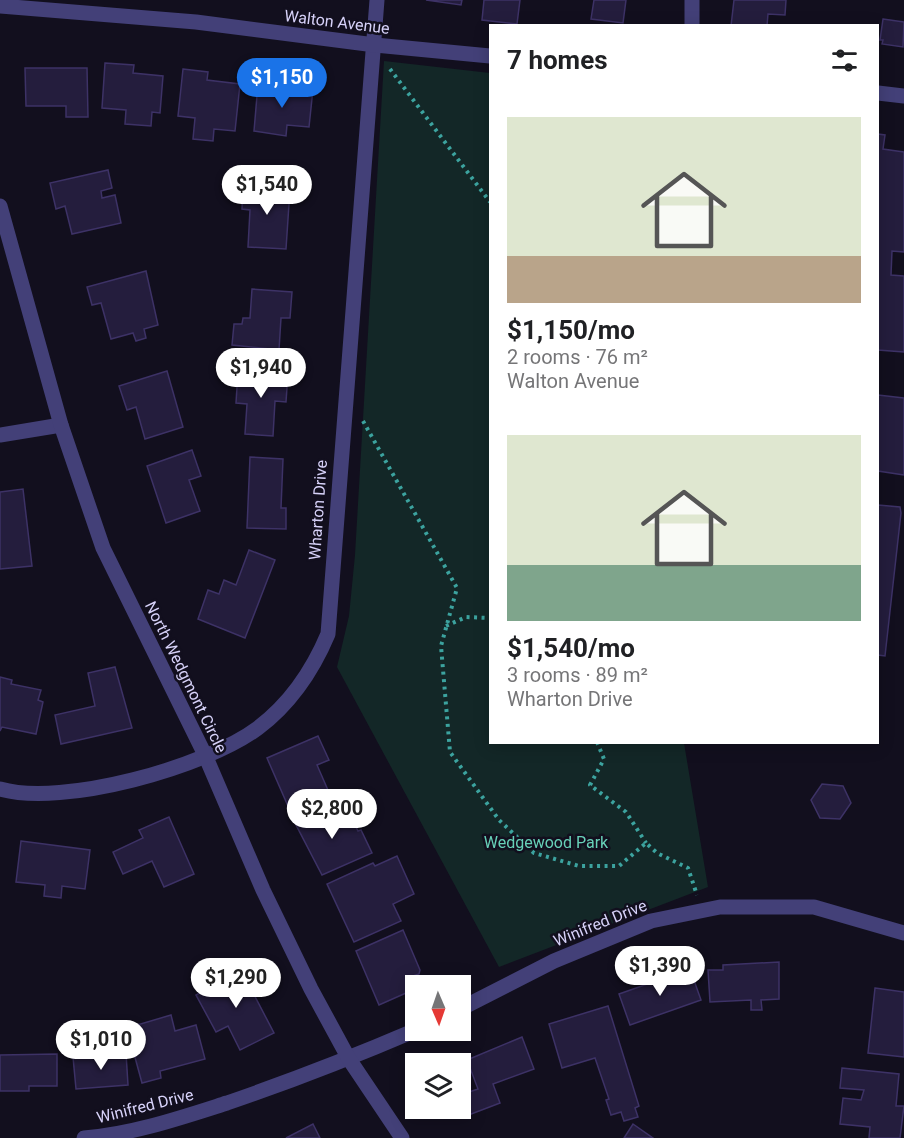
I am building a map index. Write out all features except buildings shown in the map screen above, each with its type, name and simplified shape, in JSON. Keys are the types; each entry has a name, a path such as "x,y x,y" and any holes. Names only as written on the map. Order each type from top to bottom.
{"street":[{"name":"Wharton Drive","path":"0,789 12,792 53,794 94,789 144,777 205,755 258,728 293,696 315,666 327,634 377,0"},
{"path":"692,0 692,24"},
{"name":"Walton Avenue","path":"0,6 196,22 375,45 489,56"},
{"path":"879,93 904,96"},
{"name":"North Wedgmont Circle","path":"0,206 61,425 103,548 205,755 263,890 311,989 349,1059 402,1138"},
{"path":"0,435 61,425"},
{"name":"Winifred Drive","path":"471,1003 554,961 651,921 720,907 773,905 814,907 904,933"},
{"name":"Winifred Drive","path":"84,1138 107,1136 179,1119 349,1059 405,1035"}],"path":[{"path":"375,45 384,62 489,201"},
{"path":"346,397 373,435 457,588 441,646 450,752 499,820 534,853 579,866 619,866 646,843"},
{"path":"446,626 466,617 489,618"},
{"path":"598,744 604,759 590,785 626,812 646,843 657,854 688,868 702,910"}],"green space":[{"name":"Wedgewood Park","path":"384,61 489,73 489,744 684,744 708,887 499,967 337,667 349,616 355,555"}]}
